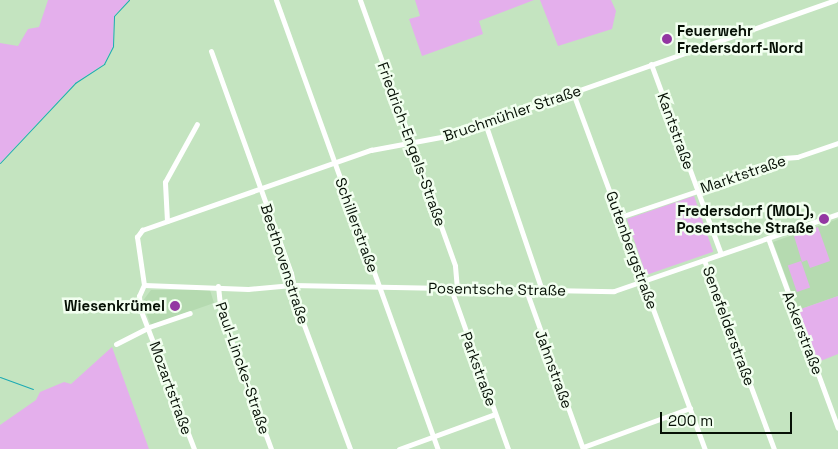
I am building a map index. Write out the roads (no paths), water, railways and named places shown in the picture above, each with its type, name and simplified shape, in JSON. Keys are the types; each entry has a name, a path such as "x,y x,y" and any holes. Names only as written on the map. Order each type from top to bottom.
{"street":[{"name":"Schillerstraße","path":"276,0 438,449"},
{"name":"Friedrich-Engels-Straße","path":"360,0 455,266 454,289"},
{"name":"Bruchmühler Straße","path":"149,327 138,300 144,285 138,233 167,221 371,150 445,137 835,0"},
{"name":"Beethovenstraße","path":"211,51 260,190 298,309 350,449"},
{"name":"Kantstraße","path":"652,64 696,190 721,254"},
{"name":"Gutenbergstraße","path":"573,92 705,449"},
{"path":"485,123 542,290"},
{"path":"167,221 165,182 197,124"},
{"name":"Marktstraße","path":"620,217 754,172 775,160 797,157 838,143"},
{"name":"Posentsche Straße","path":"144,285 218,286 248,289 292,286 614,291 838,214"},
{"name":"Ackerstraße","path":"768,238 838,428"},
{"name":"Senefelderstraße","path":"704,260 774,449"},
{"name":"Paul-Lincke-Straße","path":"218,286 221,313 271,449"},
{"name":"Parkstraße","path":"454,289 508,449"},
{"name":"Jahnstraße","path":"526,290 583,448"},
{"name":"Mozartstraße","path":"116,344 149,327 190,313"},
{"name":"Mozartstraße","path":"149,327 194,449"},
{"path":"583,448 690,408"},
{"path":"398,449 496,414"}],"waterway":[{"path":"0,163 75,83 104,64 113,46 114,16 129,0"},
{"path":"0,377 33,389"}],"place":[{"name":"Feuerwehr Fredersdorf-Nord","path":"667,39"},
{"name":"Fredersdorf (MOL), Posentsche Straße","path":"824,219"},
{"name":"Wiesenkrümel","path":"175,306"}]}
